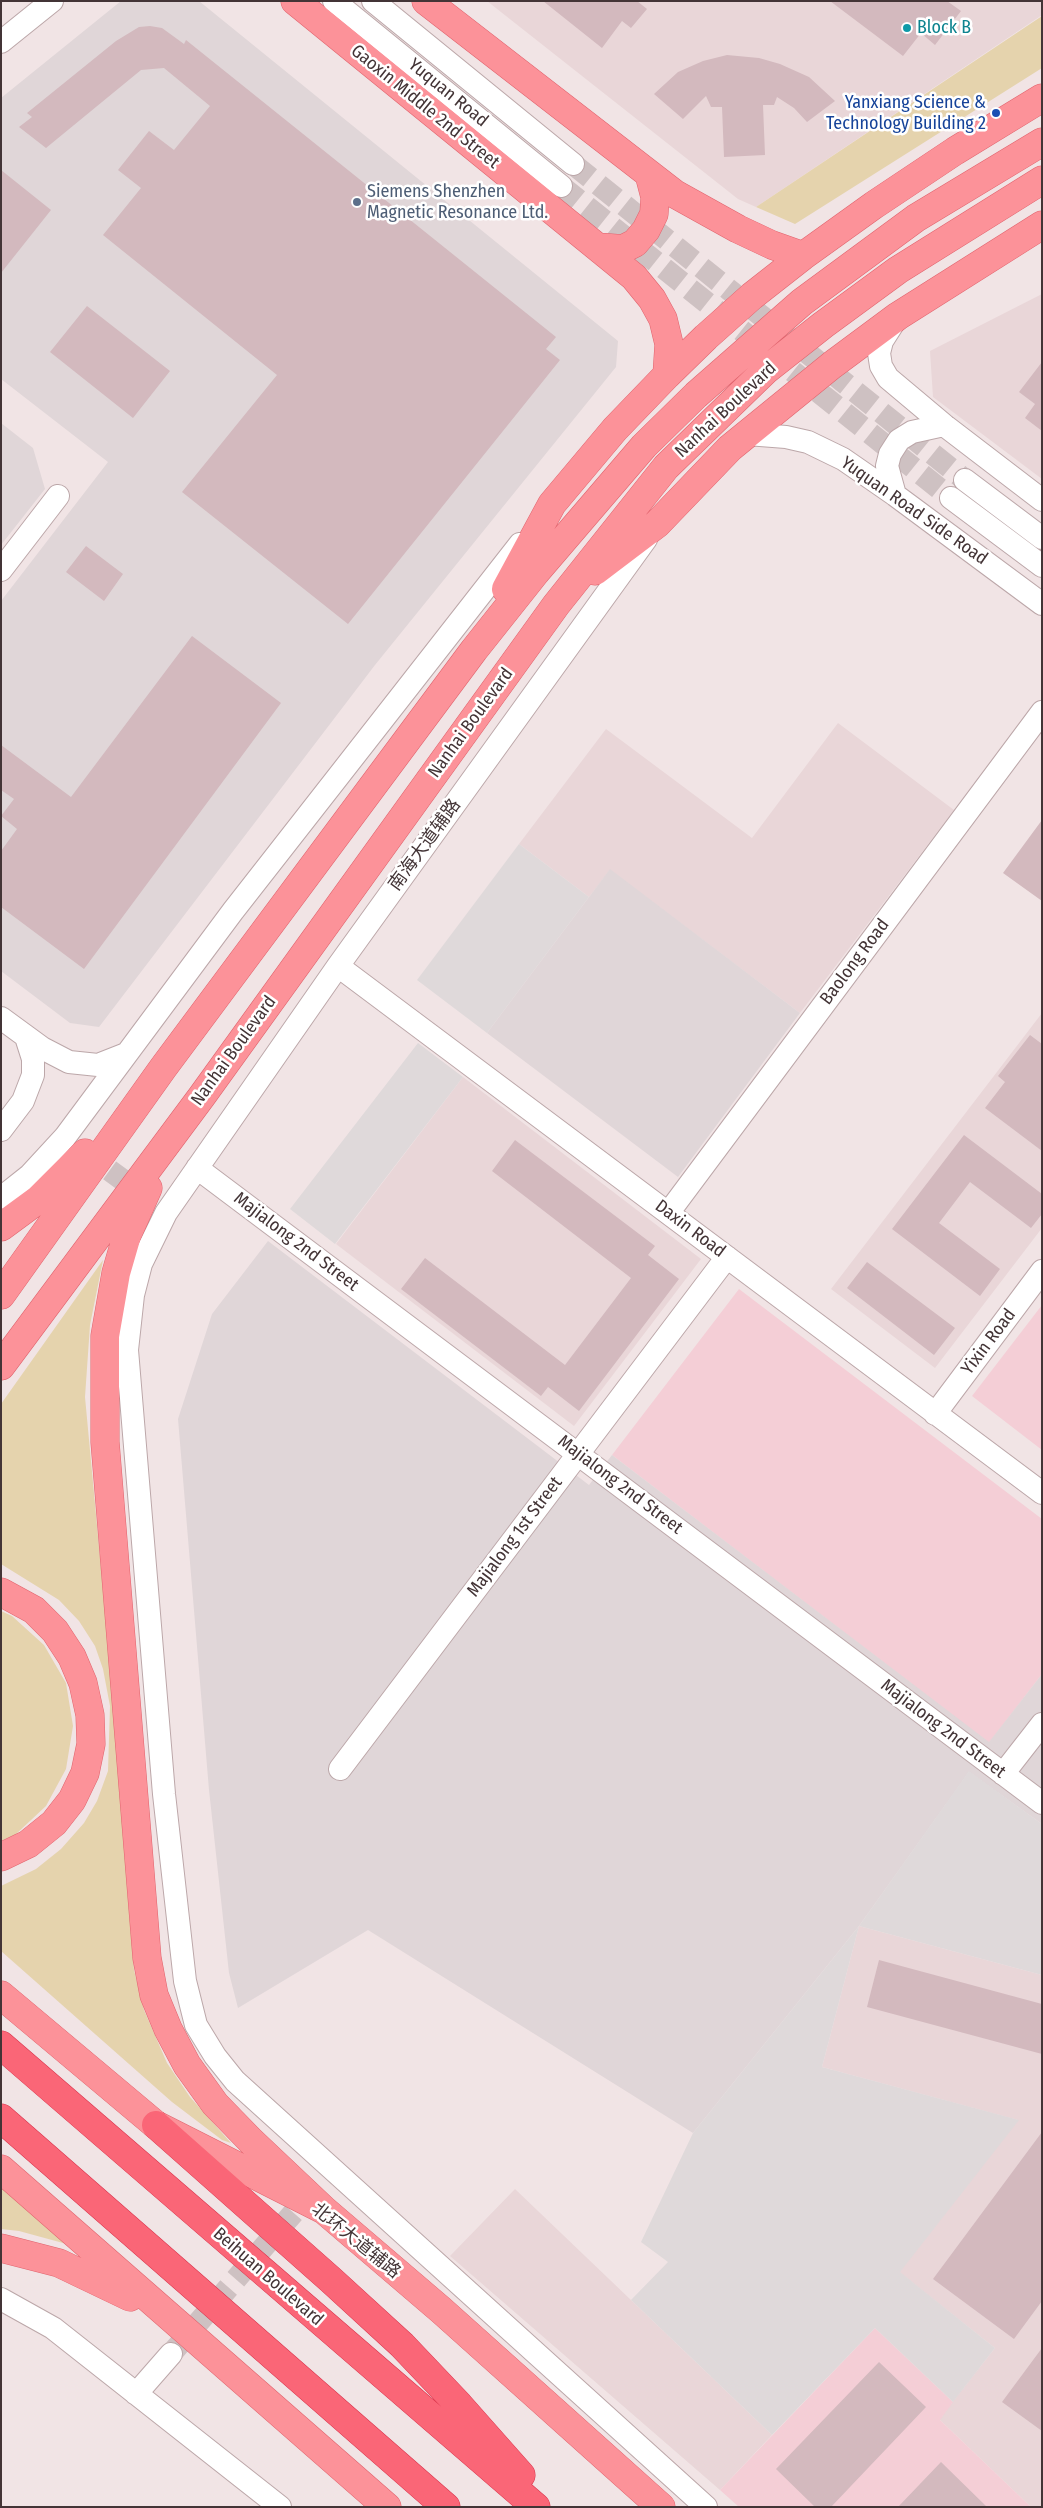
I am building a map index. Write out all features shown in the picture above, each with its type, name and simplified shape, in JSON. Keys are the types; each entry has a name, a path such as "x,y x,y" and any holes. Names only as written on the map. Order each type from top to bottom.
{"highway":[{"name":"Beihuan Boulevard","path":"1,2045 536,2507"},
{"path":"1,2118 446,2507"},
{"path":"156,2125 402,2345 459,2405 548,2507"}],"main road":[{"name":"Gaoxin Middle 2nd Street","path":"295,1 634,277 652,299 663,319 669,344 666,374"},
{"path":"426,1 648,174 705,212 772,245 813,249 847,234 916,218"},
{"path":"474,650 552,504 615,429 666,374 752,296 813,249 955,151 1042,98"},
{"name":"Nanhai Boulevard","path":"1,1295 164,1068 474,650 588,509 644,446 696,395 802,302 916,218 1042,142"},
{"path":"598,247 622,249 635,242 646,230 654,214 655,197 648,174"},
{"name":"Nanhai Boulevard","path":"1,1366 202,1096 556,605 666,467 766,370 823,325 898,270 1042,180"},
{"path":"556,605 609,559 657,524 702,475 747,434 898,316 1042,225"},
{"path":"1,1227 39,1199 61,1179 164,1068"},
{"path":"202,1096 160,1164 131,1226 116,1273 105,1336 105,1442 147,1958 154,1995 168,2029 187,2065 216,2104 324,2210"},
{"path":"1,1592 34,1610 55,1631 72,1657 83,1683 90,1715 91,1744 85,1773 72,1800 54,1823 28,1844 1,1857"},
{"name":"北环大道辅路","path":"1,1995 156,2125 324,2210 441,2310 661,2507"},
{"path":"1,2170 167,2317 387,2507"},
{"path":"1,2248 59,2263 98,2280 167,2317"}],"street":[{"path":"1,42 52,1"},
{"name":"Yuquan Road","path":"334,1 561,186"},
{"name":"Yuquan Road","path":"373,1 573,164"},
{"path":"898,316 882,341 879,353 881,366 888,378 944,425 1042,500"},
{"path":"895,495 887,466 890,454 899,440 912,432 944,425"},
{"name":"Yuquan Road Side Road","path":"747,434 786,437 808,442 844,459 1042,604"},
{"path":"965,480 1042,538"},
{"path":"1,570 58,496"},
{"path":"951,498 1042,566"},
{"path":"1,1198 70,1141 98,1092 233,911 552,504"},
{"name":"南海大道辅路","path":"657,524 338,966 197,1168 160,1208 137,1279 129,1320 127,1350 164,1794 185,1981 196,2025 214,2056 235,2081 327,2175 706,2507"},
{"name":"Baolong Road","path":"668,1212 1042,712"},
{"name":"Daxin Road","path":"338,966 1042,1494"},
{"path":"1,1018 55,1056 82,1065 98,1065 126,1054"},
{"path":"1,1130 23,1101 33,1075 33,1059 26,1036"},
{"name":"Majialong 2nd Street","path":"197,1168 1042,1802"},
{"name":"Majialong 1st Street","path":"340,1769 727,1257"},
{"name":"Yixin Road","path":"935,1414 1042,1271"},
{"path":"1004,1774 1042,1724"},
{"path":"1,2298 53,2328 278,2506"},
{"path":"136,2394 171,2354"}],"shaded area":[{"path":"121,1 199,1 618,341 616,367 375,665 99,1027 70,1023 1,971 1,601 108,462 1,379 1,98"},
{"path":"487,1 1042,1 1042,15 756,207 738,199"},
{"path":"1042,16 1042,68 795,224 756,207"},
{"path":"1042,294 1042,479 933,397 930,351"},
{"path":"1,423 33,448 45,489 1,545"},
{"path":"838,723 954,810 800,1013 610,870 589,897 519,844 606,729 752,838"},
{"path":"519,844 589,897 487,1033 417,980"},
{"path":"610,869 800,1013 678,1177 487,1033"},
{"path":"1042,1013 1042,1228 935,1368 831,1289"},
{"path":"418,1043 463,1077 335,1244 290,1209"},
{"path":"463,1077 701,1259 574,1426 336,1244"},
{"path":"268,1241 589,1485 612,1455 989,1742 1042,1674 1042,1824 969,1772 859,1926 693,2133 368,1930 238,2008 229,1973 209,1790 178,1419 212,1314"},
{"path":"103,1260 90,1325 85,1397 105,1611 134,1970 144,2010 167,2063 190,2097 231,2143 222,2140 172,2102 1,1951 1,1886 36,1869 61,1849 84,1823 97,1801 108,1771 110,1706 103,1669 95,1646 79,1621 59,1600 1,1564 1,1404"},
{"path":"739,1289 1042,1519 1042,1674 989,1743 612,1455"},
{"path":"1042,1305 1042,1450 972,1396"},
{"path":"1,1611 12,1616 44,1645 66,1683 73,1726 66,1769 46,1806 15,1835 1,1841"},
{"path":"969,1771 1042,1824 1042,1975 859,1926"},
{"path":"859,1926 1042,1975 1042,2507 1031,2507 939,2419 995,2348 899,2272 1018,2120 822,2067"},
{"path":"859,1926 822,2067 1019,2120 900,2272 995,2348 953,2402 875,2328 772,2435 631,2300 668,2262 641,2242 693,2133"},
{"path":"1,2184 74,2246 19,2231 1,2229"},
{"path":"515,2189 772,2435 720,2490 450,2256"},
{"path":"875,2328 953,2402 940,2420 1031,2507 739,2507 720,2490"}],"building":[{"path":"543,1 637,1 647,9 631,28 622,21 602,48"},
{"name":"Block B","path":"830,1 947,1 961,11 935,45 921,33 903,56"},
{"path":"139,27 162,28 184,44 186,40 556,337 546,349 560,360 348,624 182,492 277,375 103,235 141,188 118,170 149,131 174,150 210,106 164,68 141,70 46,148 19,127 32,117 27,113 116,41"},
{"path":"727,55 759,58 780,64 809,77 835,101 807,122 794,108 777,97 774,105 763,105 765,155 724,157 722,107 711,107 706,96 683,119 654,94 678,72 703,61"},
{"path":"1,170 51,210 1,273"},
{"path":"87,306 170,371 133,418 50,352"},
{"path":"1042,362 1042,431 1025,418 1035,404 1019,392"},
{"path":"86,546 123,574 104,601 66,572"},
{"path":"192,636 281,703 84,969 1,907 1,851 17,829 1,816 14,799 1,790 1,745 71,797"},
{"path":"1042,820 1042,901 1003,873"},
{"path":"1030,1035 1042,1044 1042,1151 985,1108 1005,1082 998,1076"},
{"path":"964,1135 1042,1194 1042,1214 1031,1228 970,1182 939,1223 1000,1269 980,1296 892,1229"},
{"path":"515,1140 655,1246 648,1255 679,1279 579,1411 548,1387 541,1396 401,1289 425,1258 565,1365 631,1278 492,1171"},
{"path":"867,1262 955,1328 934,1355 847,1288"},
{"path":"879,1960 1042,2004 1042,2054 867,2007"},
{"path":"1042,2132 1042,2301 1014,2339 933,2279"},
{"path":"1042,2348 1042,2431 1002,2402"},
{"path":"879,2362 926,2407 831,2507 815,2507 776,2469"},
{"path":"941,2462 987,2507 898,2507"}],"tunnel":[{"path":"573,164 965,480"},
{"path":"561,186 951,498"},
{"path":"83,1151 146,1197"},
{"path":"171,2354 321,2181"}],"place":[{"name":"Block B","path":"907,28"},
{"name":"Yanxiang Science & Technology Building 2","path":"996,113"},
{"name":"Siemens Shenzhen Magnetic Resonance Ltd.","path":"357,202"}]}
